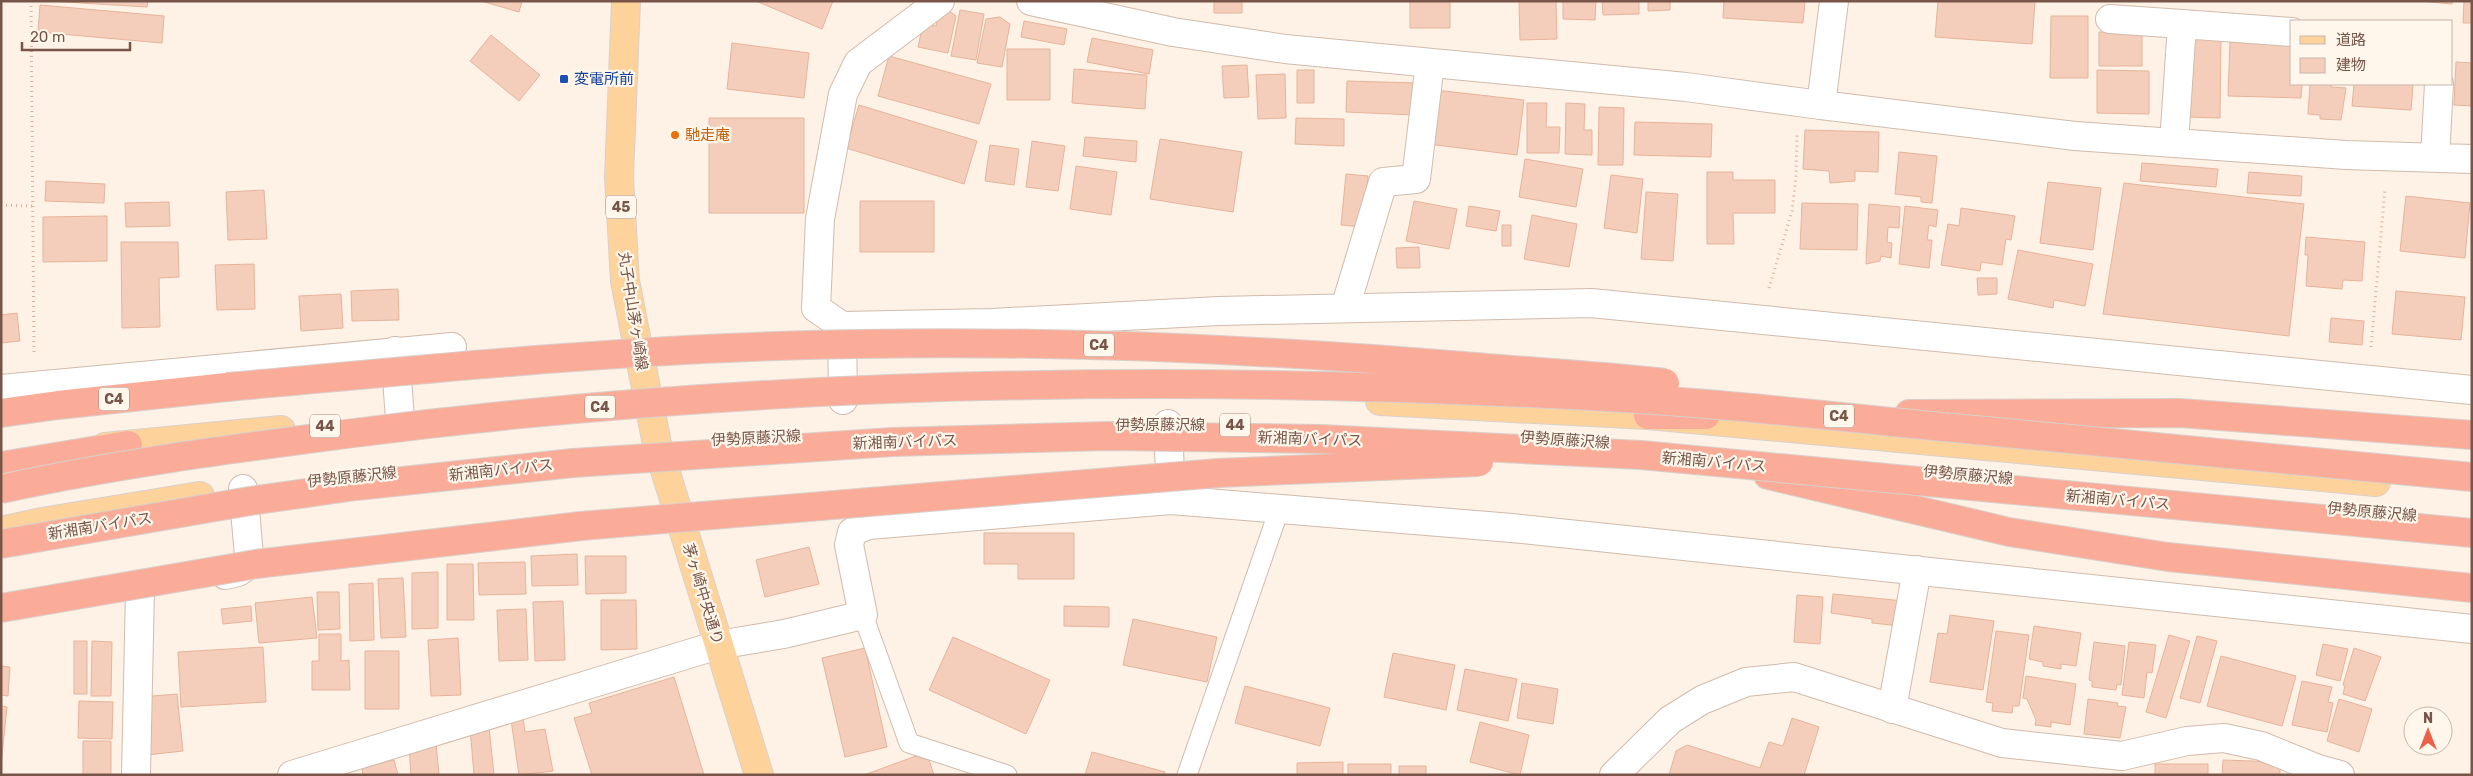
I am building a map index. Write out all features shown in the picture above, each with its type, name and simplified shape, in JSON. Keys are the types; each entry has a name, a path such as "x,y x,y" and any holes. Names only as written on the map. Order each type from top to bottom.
{"highway":[{"name":"C4","path":"1,413 58,405 227,388 652,352 775,346 1034,343 1169,347 1370,359 1654,382 1838,403 1968,430"},
{"name":"C4","path":"1,488 243,448 456,420 668,401 880,389 1205,383 1476,391 1774,409 1968,430 2472,477"},
{"path":"1648,415 2180,412 2472,435"},
{"name":"新湘南バイパス","path":"1,544 250,501 356,486 573,462 883,442 1108,436 1224,436 1640,450 2472,533"},
{"path":"1,466 128,445"},
{"path":"1,608 256,564 581,526 1218,473 1640,450 2009,532 2168,557 2472,588"}],"main road":[{"name":"丸子中山茅ヶ崎線","path":"626,1 618,176 625,281 650,411"},
{"name":"伊勢原藤沢線","path":"1,460 128,445 400,419 650,411 843,400 995,396 1214,396 1443,404 1648,415 2472,490"},
{"name":"茅ヶ崎中央通り","path":"650,411 657,444 759,775"},
{"name":"伊勢原藤沢線","path":"1,531 42,522 243,489 657,444 895,430 1168,424 1313,426 1640,450 2472,522"}],"street":[{"path":"940,1 858,63 843,94 820,220 816,308 842,326 992,322 1220,311 1591,303 2472,390"},
{"path":"1030,1 1173,32 1285,49 1686,87 2075,136 2388,156 2472,159"},
{"path":"1809,104 1834,1"},
{"path":"2110,19 2290,32"},
{"path":"2174,143 2182,24"},
{"path":"1345,308 1383,182 1416,179 1430,63"},
{"path":"2435,158 2439,85"},
{"path":"842,326 843,400"},
{"path":"1,389 452,347"},
{"path":"395,351 400,419"},
{"path":"1,371 34,385"},
{"path":"1168,424 1171,500"},
{"path":"1,617 31,609 238,572 245,567 248,555 243,489"},
{"path":"292,775 718,645 784,634 863,614 849,545 852,532 868,524 1171,500 1512,528 2472,629"},
{"path":"1892,709 1917,570"},
{"path":"136,775 140,590"},
{"path":"1614,775 1670,720 1702,700 1746,682 1794,677 2002,743 2121,766 2187,741 2224,738 2261,746 2325,773"}],"lane":[{"path":"1187,775 1279,510"},
{"path":"863,614 909,743 1007,775"}],"path":[{"path":"32,1 34,385"},
{"path":"1759,320 1792,210 1809,104"},
{"path":"2368,381 2388,156"},
{"path":"1,205 32,206"}],"building":[{"path":"49,1 148,1 147,7"},
{"path":"481,1 522,1 519,12"},
{"path":"756,1 833,1 822,29"},
{"path":"1214,1 1242,1 1242,13 1214,13"},
{"path":"1410,1 1450,1 1450,28 1410,28"},
{"path":"1519,1 1556,1 1557,39 1520,40"},
{"path":"1563,1 1596,1 1595,20 1563,19"},
{"path":"1602,1 1639,1 1639,14 1603,15"},
{"path":"1648,1 1670,1 1670,10 1648,11"},
{"path":"1724,1 1805,1 1803,23 1723,18"},
{"path":"1938,1 2035,1 2032,44 1935,37"},
{"path":"2420,1 2452,1 2452,4"},
{"path":"2464,1 2472,1 2472,23 2463,23"},
{"path":"40,5 164,16 162,43 38,32"},
{"path":"948,10 956,16 948,53 918,47 922,29 926,30 927,25 936,26 939,13"},
{"path":"960,10 984,14 976,60 951,56"},
{"path":"2051,16 2088,16 2088,78 2050,78"},
{"path":"1000,17 1010,24 1002,67 977,63 986,19"},
{"path":"1024,21 1067,29 1064,45 1021,37"},
{"path":"2099,32 2142,32 2142,66 2099,66"},
{"path":"491,35 540,75 519,101 470,61"},
{"path":"2189,35 2221,36 2220,118 2187,117"},
{"path":"1092,38 1153,50 1149,74 1087,62"},
{"path":"2230,42 2290,45 2290,85 2302,85 2301,98 2228,96"},
{"path":"732,43 809,53 804,98 727,89"},
{"path":"1007,49 1050,49 1050,100 1007,100"},
{"path":"889,56 991,84 979,124 878,96"},
{"path":"2456,62 2472,63 2472,106 2454,105"},
{"path":"1247,65 1249,97 1224,98 1222,66"},
{"path":"1074,69 1147,75 1145,109 1072,103"},
{"path":"1297,70 1314,70 1314,103 1297,103"},
{"path":"2097,70 2149,71 2149,114 2097,113"},
{"path":"1285,74 1286,118 1258,119 1256,75"},
{"path":"1347,81 1416,83 1415,115 1346,112"},
{"path":"2310,85 2331,85 2331,87 2346,88 2341,120 2320,119 2320,115 2308,114"},
{"path":"2354,85 2413,85 2411,110 2352,106"},
{"path":"1435,90 1524,100 1517,155 1428,144"},
{"path":"1527,103 1547,103 1546,127 1560,127 1559,153 1527,153"},
{"path":"1566,103 1585,104 1584,130 1592,130 1592,155 1565,154"},
{"path":"859,105 977,141 964,184 846,148"},
{"path":"1599,107 1624,108 1623,165 1598,165"},
{"path":"709,118 804,118 804,213 709,213"},
{"path":"1296,118 1344,119 1344,146 1295,144"},
{"path":"1635,122 1712,124 1711,157 1634,155"},
{"path":"1805,130 1879,132 1878,172 1855,171 1855,181 1830,183 1829,171 1803,169"},
{"path":"1085,137 1137,141 1136,162 1083,156"},
{"path":"1160,139 1242,152 1233,212 1150,199"},
{"path":"1032,141 1065,146 1058,191 1026,187"},
{"path":"990,145 1019,149 1014,185 985,181"},
{"path":"1899,152 1937,156 1932,203 1921,202 1921,197 1895,194"},
{"path":"1525,159 1583,169 1576,207 1519,197"},
{"path":"2142,163 2218,169 2216,187 2140,181"},
{"path":"1076,166 1117,172 1111,215 1070,209"},
{"path":"1707,172 1733,172 1733,180 1775,180 1775,213 1733,213 1734,244 1707,244"},
{"path":"2249,172 2302,176 2301,196 2247,193"},
{"path":"1346,174 1368,176 1364,227 1341,225"},
{"path":"1611,175 1643,179 1637,233 1604,228"},
{"path":"46,181 105,184 104,203 45,201"},
{"path":"2048,182 2101,188 2093,250 2040,243"},
{"path":"2124,183 2304,204 2289,336 2103,314"},
{"path":"264,190 267,239 228,240 226,192"},
{"path":"1646,192 1678,194 1673,261 1641,259"},
{"path":"2406,196 2470,203 2465,258 2400,251"},
{"path":"860,201 934,201 934,252 860,252"},
{"path":"1414,201 1457,209 1449,249 1406,241"},
{"path":"169,202 170,226 126,227 125,203"},
{"path":"1802,203 1858,204 1857,250 1800,249"},
{"path":"1869,204 1900,207 1899,228 1888,227 1887,242 1892,243 1891,258 1881,256 1880,261 1866,264"},
{"path":"1469,206 1500,211 1496,231 1466,226"},
{"path":"1905,206 1938,210 1936,227 1929,225 1927,240 1932,240 1929,268 1899,264"},
{"path":"1961,208 2015,216 2011,240 2006,239 2002,265 1981,262 1980,271 1941,265 1948,224 1959,226"},
{"path":"1532,215 1577,224 1569,267 1524,259"},
{"path":"107,216 107,261 43,262 43,217"},
{"path":"1502,225 1511,225 1511,246 1502,246"},
{"path":"2306,237 2365,242 2362,281 2343,280 2342,289 2306,286 2308,255 2305,255"},
{"path":"121,242 178,242 179,277 159,278 160,327 122,328"},
{"path":"1419,247 1420,268 1397,268 1396,248"},
{"path":"2018,250 2093,264 2085,306 2054,300 2053,308 2008,299"},
{"path":"254,264 255,309 217,310 215,265"},
{"path":"1977,278 1997,278 1997,294 1978,295"},
{"path":"398,289 399,320 352,321 351,291"},
{"path":"2396,291 2465,297 2461,340 2392,334"},
{"path":"341,294 343,328 301,331 299,296"},
{"path":"17,313 20,341 1,343 1,315"},
{"path":"2331,318 2364,321 2362,345 2329,342"},
{"path":"984,533 1074,533 1074,579 1018,579 1018,564 984,564"},
{"path":"809,547 819,584 765,597 756,560"},
{"path":"577,554 578,585 532,586 531,556"},
{"path":"585,556 626,556 626,593 586,594"},
{"path":"525,562 526,594 479,595 478,563"},
{"path":"447,564 473,564 474,620 447,620"},
{"path":"438,572 438,628 412,629 412,573"},
{"path":"403,578 406,637 381,638 378,579"},
{"path":"373,583 374,640 350,641 349,584"},
{"path":"317,592 339,592 340,629 318,630"},
{"path":"1833,594 1904,601 1901,626 1872,623 1872,619 1831,613"},
{"path":"1797,595 1823,597 1820,644 1794,642"},
{"path":"312,597 317,638 259,643 255,603"},
{"path":"601,600 636,600 637,649 601,650"},
{"path":"563,601 565,660 535,661 533,602"},
{"path":"251,606 252,621 223,624 221,609"},
{"path":"1064,606 1109,607 1109,627 1064,626"},
{"path":"526,609 528,660 499,661 497,610"},
{"path":"1950,615 1994,621 1983,690 1930,682 1938,633 1947,634"},
{"path":"1133,619 1217,637 1207,682 1123,665"},
{"path":"2034,626 2081,633 2076,666 2061,664 2061,669 2043,666 2043,662 2029,659"},
{"path":"1996,631 2029,635 2019,706 2013,706 2012,713 1992,711 1993,703 1986,702"},
{"path":"319,634 341,634 341,661 349,660 350,690 312,690 312,661 319,661"},
{"path":"2169,635 2190,641 2166,718 2146,712"},
{"path":"2197,636 2217,641 2200,703 2180,698"},
{"path":"953,637 1050,680 1026,734 929,690"},
{"path":"458,638 461,695 431,696 428,640"},
{"path":"74,641 87,641 87,694 74,694"},
{"path":"92,641 112,642 111,696 91,696"},
{"path":"2094,642 2125,646 2121,685 2117,684 2116,690 2092,687 2092,681 2089,680"},
{"path":"2129,642 2156,645 2152,673 2147,672 2144,698 2122,695"},
{"path":"2323,644 2348,649 2340,681 2316,675"},
{"path":"263,647 266,702 181,707 178,652"},
{"path":"865,648 887,747 845,757 822,658"},
{"path":"2354,648 2381,657 2365,701 2343,694 2345,686 2343,685"},
{"path":"365,651 399,651 399,709 365,709"},
{"path":"1393,653 1455,665 1446,710 1384,697"},
{"path":"2221,656 2296,676 2282,726 2207,706"},
{"path":"1,666 10,667 8,696 1,695"},
{"path":"1465,669 1517,679 1508,721 1457,710"},
{"path":"2026,676 2076,684 2070,725 2051,722 2051,727 2035,725 2036,720 2027,699 2023,698"},
{"path":"674,677 704,775 592,775 574,718 592,713 589,703"},
{"path":"2302,681 2332,687 2328,702 2333,703 2327,732 2292,725"},
{"path":"1522,683 1558,689 1553,724 1517,718"},
{"path":"1245,686 1330,708 1320,746 1235,723"},
{"path":"177,694 183,751 147,755 141,697"},
{"path":"2088,699 2118,703 2117,706 2126,707 2120,738 2084,734"},
{"path":"2339,699 2372,709 2359,752 2327,741"},
{"path":"79,701 113,702 112,739 78,738"},
{"path":"1,706 7,707 1,765"},
{"path":"522,711 525,732 545,729 553,771 519,775 510,713"},
{"path":"1792,718 1819,727 1804,775 1669,775 1676,751 1687,745 1760,768 1769,742 1783,746"},
{"path":"1480,722 1529,735 1520,775 1470,762"},
{"path":"489,727 494,775 474,775 470,728"},
{"path":"83,741 111,741 111,775 83,775"},
{"path":"436,743 439,775 411,775 409,744"},
{"path":"1092,752 1165,772 1164,775 1085,775"},
{"path":"916,756 929,760 934,775 864,775"},
{"path":"394,760 398,775 363,775 362,768"},
{"path":"2223,760 2280,762 2280,775 2222,775"},
{"path":"1343,762 1343,775 1297,775 1297,763"},
{"path":"1348,764 1391,764 1391,775 1348,775"},
{"path":"2155,764 2208,764 2208,775 2155,775"},
{"path":"1399,766 1426,766 1426,775 1399,775"}],"place":[{"name":"変電所前","path":"564,79"},
{"name":"馳走庵","path":"675,135"}]}
